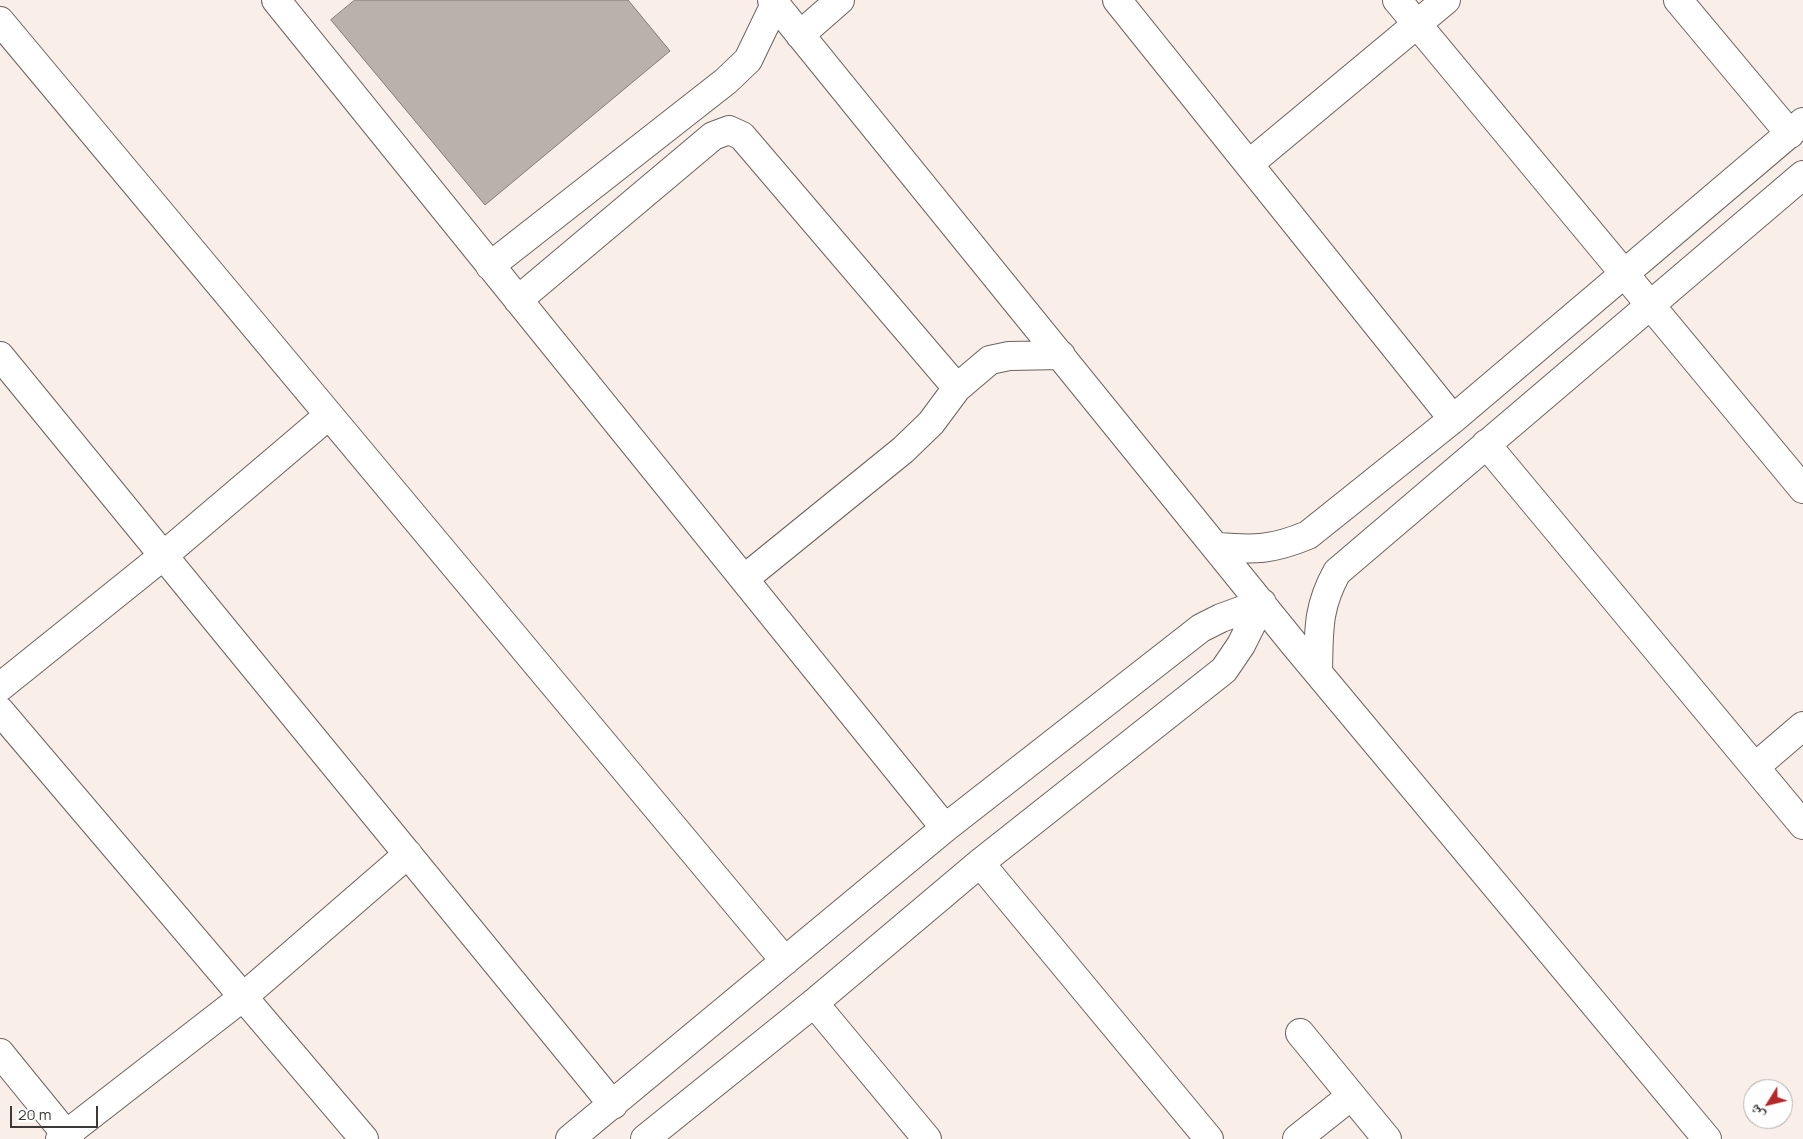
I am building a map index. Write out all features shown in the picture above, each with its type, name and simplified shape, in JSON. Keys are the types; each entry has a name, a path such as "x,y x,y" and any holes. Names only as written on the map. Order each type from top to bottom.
{"street":[{"path":"276,0 945,828"},
{"path":"800,35 840,0"},
{"path":"1116,0 1453,419"},
{"path":"1397,0 1623,275 1803,489"},
{"path":"1249,164 1446,0"},
{"path":"1217,547 1257,550 1283,545 1308,535 1453,419 1796,128 1678,0"},
{"path":"490,266 726,80 748,60 774,2 1262,604 1707,1139"},
{"path":"0,21 785,962"},
{"path":"518,300 713,136 729,130 742,136 957,388"},
{"path":"1318,672 1319,622 1325,593 1337,572 1803,176"},
{"path":"744,579 903,450 931,423 957,388 990,360 1009,356 1061,355"},
{"path":"0,356 613,1105"},
{"path":"0,687 163,556 329,415"},
{"path":"1486,444 1803,824"},
{"path":"570,1139 945,828 1201,628 1221,618 1262,604"},
{"path":"646,1139 814,1003 980,863 1224,670 1262,604"},
{"path":"0,711 364,1139"},
{"path":"1755,767 1803,726"},
{"path":"0,1053 65,1137 243,997 408,854"},
{"path":"980,863 1209,1139"},
{"path":"814,1003 926,1139"},
{"path":"1300,1032 1387,1139"},
{"path":"1297,1139 1351,1096"}],"building":[{"path":"355,0 628,0 670,51 485,205 331,20"}]}
